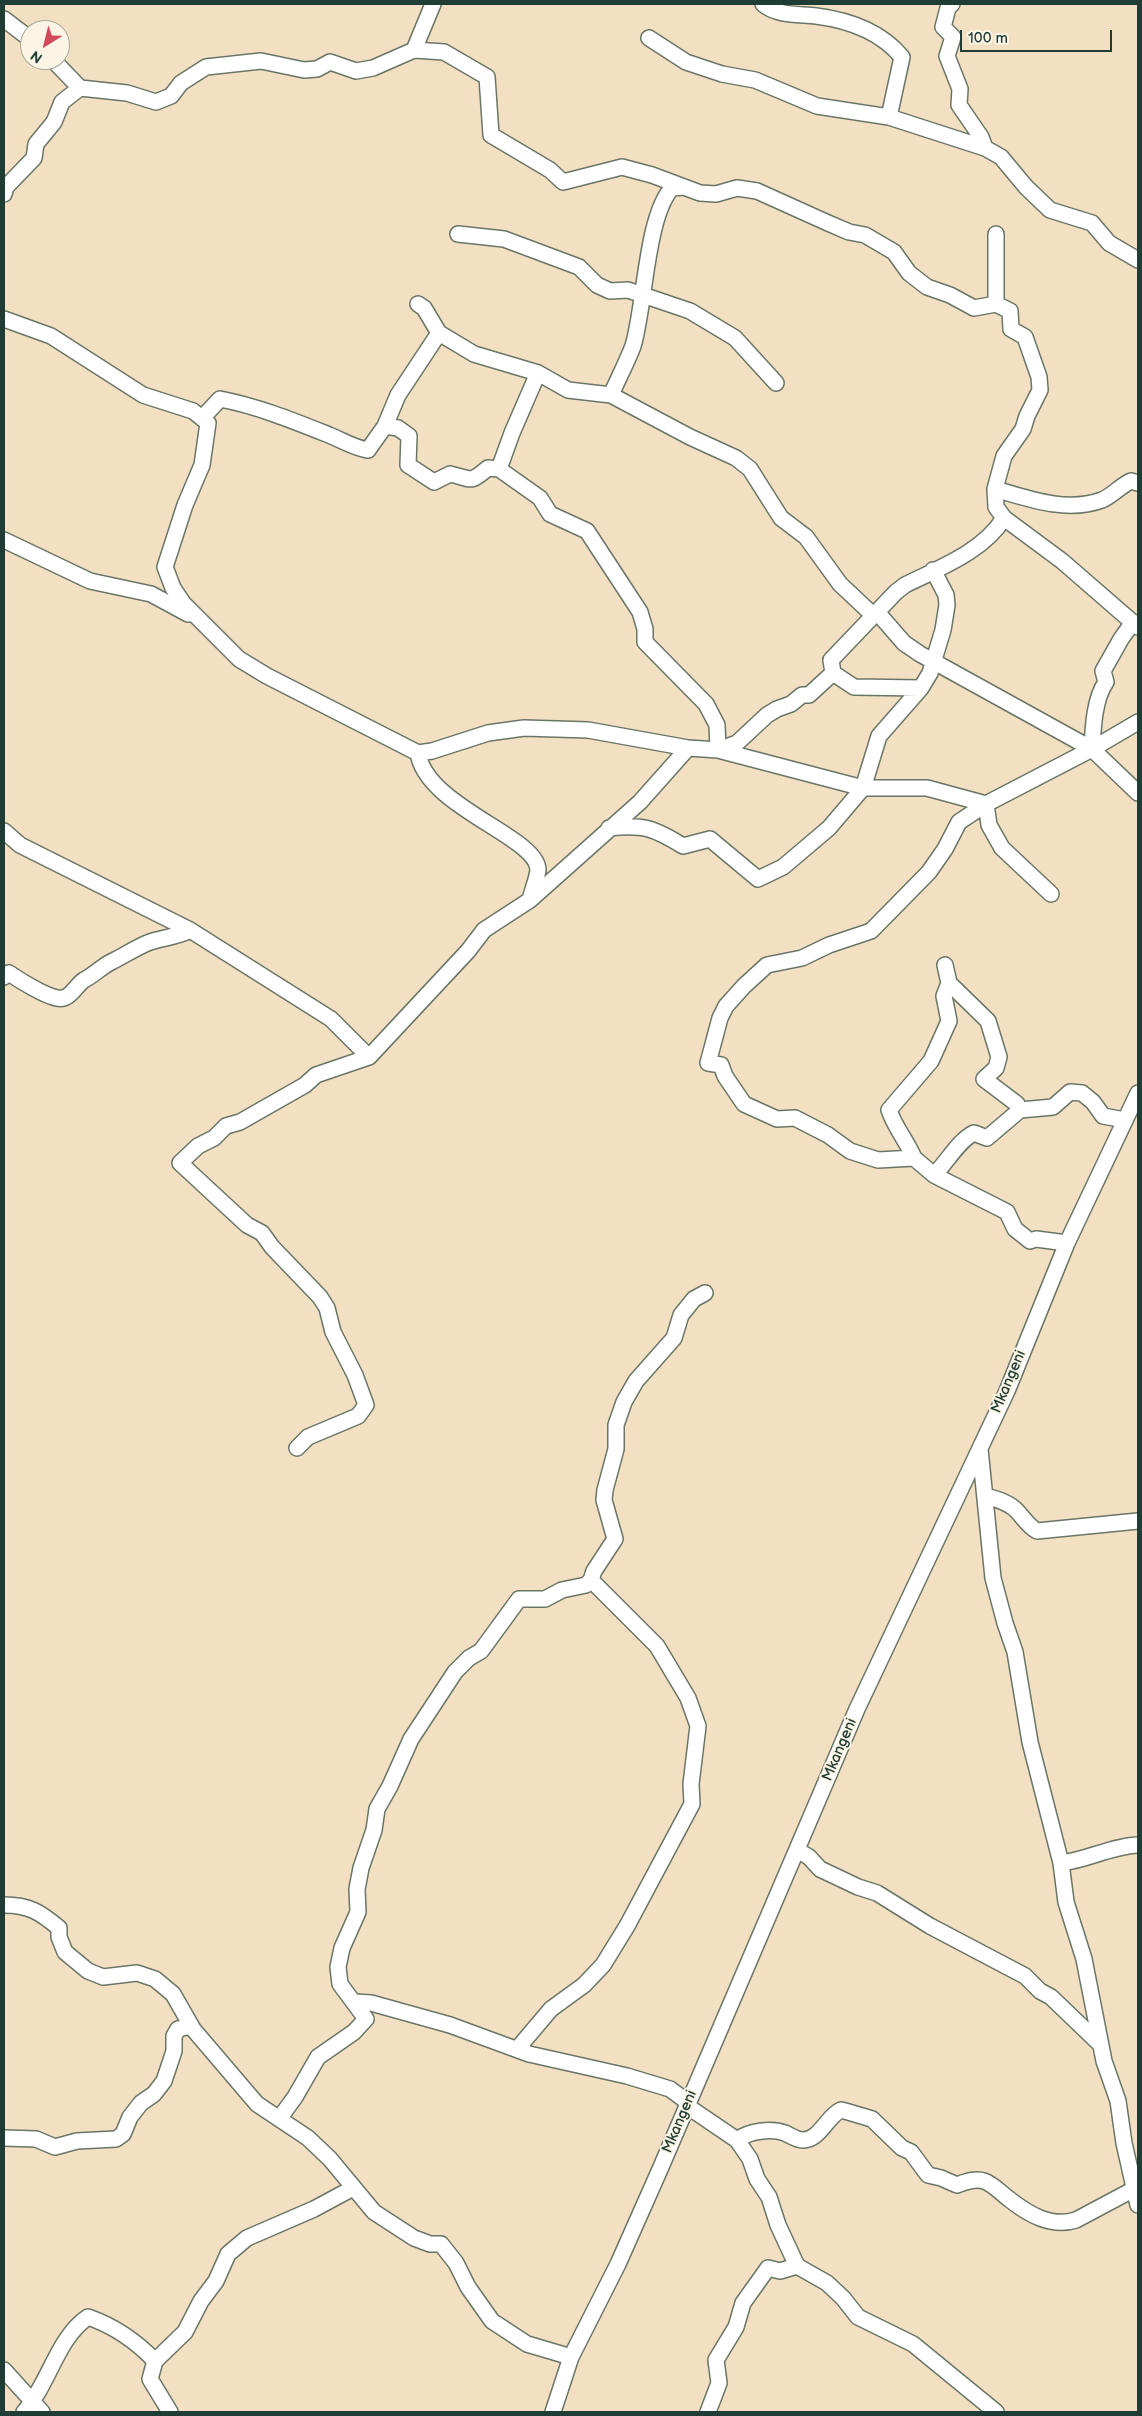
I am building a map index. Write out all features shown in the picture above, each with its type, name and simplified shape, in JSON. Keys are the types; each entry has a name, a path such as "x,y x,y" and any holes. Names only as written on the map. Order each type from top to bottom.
{"street":[{"path":"414,50 433,4"},
{"path":"764,4 769,8 787,14 851,22 890,44 902,57 889,117"},
{"path":"952,4 948,8 943,27 953,37 947,56 960,88 959,104 981,137 985,148"},
{"path":"4,18 20,31"},
{"path":"649,38 686,62 722,74 755,80 817,106 889,117 985,148 1001,156 1026,187 1050,210 1092,223 1109,243 1138,260"},
{"path":"63,70 80,88 127,93 156,102 171,96 181,83 206,66 261,60 304,70 317,69 330,62 356,72 373,68 414,50 444,52 487,77 492,135 550,170 563,182 622,167 652,175 700,193 716,194 736,188 757,191 828,224 849,232 865,235 884,245 901,260 909,273 927,287 950,295 974,308 996,304 1010,311 1011,329 1025,337 1039,376 1040,390 1027,416 1023,429 1004,456 995,489 996,507 1004,518 1062,561 1136,625 1121,639 1103,671 1106,682 1100,696 1093,730 1092,750"},
{"path":"4,194 6,187 34,158 36,144 54,122 62,102 80,88"},
{"path":"611,395 633,345 655,230 664,200 672,188 684,187"},
{"path":"458,234 504,239 580,267 597,285 610,291 628,290 690,311 735,338 776,383"},
{"path":"996,234 996,304"},
{"path":"418,304 424,308 439,333 474,354 538,373 568,390 611,395 690,437 736,458 750,469 781,518 806,537 840,584 876,614 904,643 1092,750 1138,793"},
{"path":"4,319 51,336 143,395 192,411 208,423 202,465 185,505 165,567 172,588 183,603 239,659 418,753 432,751 488,733 524,728 588,730 688,748 718,750 862,788 927,788 986,804"},
{"path":"202,418 220,399 236,402 330,435 358,448 368,450 385,426 398,395 439,333"},
{"path":"499,469 512,433 538,373"},
{"path":"385,426 398,428 409,436 408,464 434,482 450,474 470,480 488,468 499,469 540,498 550,514 587,531 640,612 645,629 645,642 706,704 717,725 718,750"},
{"path":"995,489 1034,500 1077,506 1103,500 1131,481 1138,483"},
{"path":"921,688 854,687 833,673 831,660 905,585 973,550 995,531 1004,518"},
{"path":"4,540 90,581 151,594 203,621"},
{"path":"609,828 636,825 662,833 683,846 710,839 758,879 783,866 829,828 862,788 879,736 921,688 934,661 943,630 947,605 946,594 933,570"},
{"path":"718,750 737,743 767,715 791,704 802,695 809,695 833,673"},
{"path":"914,1158 878,1160 850,1151 828,1135 795,1118 777,1118 744,1104 724,1076 721,1065 708,1063 720,1018 726,1006 767,965 802,958 829,945 870,930 929,872 945,850 959,822 986,804 1092,750 1138,722"},
{"path":"297,1448 308,1436 358,1416 366,1406 355,1375 333,1332 327,1308 320,1297 272,1248 262,1233 247,1225 180,1162 198,1146 214,1138 226,1126 240,1122 305,1085 316,1075 369,1057 468,951 484,930 530,900 640,802 688,748"},
{"path":"418,753 420,764 432,782 450,798 483,822 507,835 532,854 538,869 530,900"},
{"path":"986,804 989,825 1002,848 1050,894"},
{"path":"4,831 20,844 190,930 331,1019 369,1057"},
{"path":"4,977 9,974 57,999 66,997 78,988 83,981 91,978 100,969 132,950 174,935 184,934 190,930"},
{"path":"945,965 948,984 944,996 950,1021 931,1061 888,1110 893,1124 908,1143 914,1158 934,1175 1007,1212 1015,1229 1030,1241 1067,1243"},
{"path":"948,984 988,1021 999,1057 996,1068 984,1079 1017,1104 1020,1110"},
{"path":"934,1175 951,1158 964,1138 974,1133 987,1138 1020,1110 1053,1107 1070,1092 1082,1093 1093,1102 1103,1116 1125,1120"},
{"name":"Mkangeni","path":"556,2412 571,2357 618,2264 857,1709 1007,1390 1067,1243 1138,1093"},
{"path":"279,2119 295,2097 318,2057 354,2032 366,2019 340,1984 338,1967 342,1948 358,1912 357,1890 361,1868 368,1853 377,1809 390,1786 411,1739 455,1672 469,1658 481,1651 519,1599 545,1599 562,1590 586,1586 591,1580 594,1571 615,1539 604,1495 616,1448 616,1425 624,1402 636,1381 674,1338 681,1315 694,1299 705,1293"},
{"path":"980,1449 993,1578 1015,1652 1030,1742 1061,1863 1066,1902 1084,1959 1104,2061 1118,2101 1138,2205"},
{"path":"986,1496 1015,1509 1037,1531 1138,1521"},
{"path":"518,2048 551,2010 584,1985 603,1965 627,1926 692,1804 691,1784 698,1726 688,1698 657,1646 591,1580"},
{"path":"1061,1863 1076,1861 1121,1845 1138,1845"},
{"path":"797,1850 809,1857 820,1869 858,1887 877,1893 930,1926 1024,1976 1040,1991 1050,1997 1100,2044"},
{"path":"4,1905 23,1905 43,1915 59,1928 59,1937 65,1952 88,1971 103,1977 137,1973 155,1979 173,1994 191,2026 257,2104 308,2138 330,2159 374,2212 414,2238 430,2244 441,2244 456,2263 468,2287 492,2320 527,2344 571,2357"},
{"path":"355,2002 371,2003 450,2025 499,2044 518,2048 529,2054 627,2076 670,2089 737,2140 750,2159 757,2178 769,2197 778,2225 797,2266 827,2283 843,2298 858,2317 913,2344 996,2412"},
{"path":"4,2138 36,2139 55,2147 77,2142 116,2139 123,2134 130,2117 141,2103 154,2094 164,2081 174,2051 174,2036 178,2029 191,2026"},
{"path":"737,2140 743,2135 773,2130 803,2140 808,2139 819,2133 833,2114 841,2110 845,2111 872,2119 902,2148 911,2152 928,2175 957,2185 970,2180 984,2181 998,2189 1023,2210 1052,2223 1076,2220 1136,2188"},
{"path":"170,2412 150,2379 155,2361 185,2332 201,2300 216,2281 228,2254 247,2238 314,2209 353,2188"},
{"path":"708,2412 719,2384 716,2360 736,2328 743,2303 768,2268 780,2271 797,2266"},
{"path":"4,2370 33,2409 68,2337 79,2323 88,2317 103,2322 126,2335 155,2361"}]}
